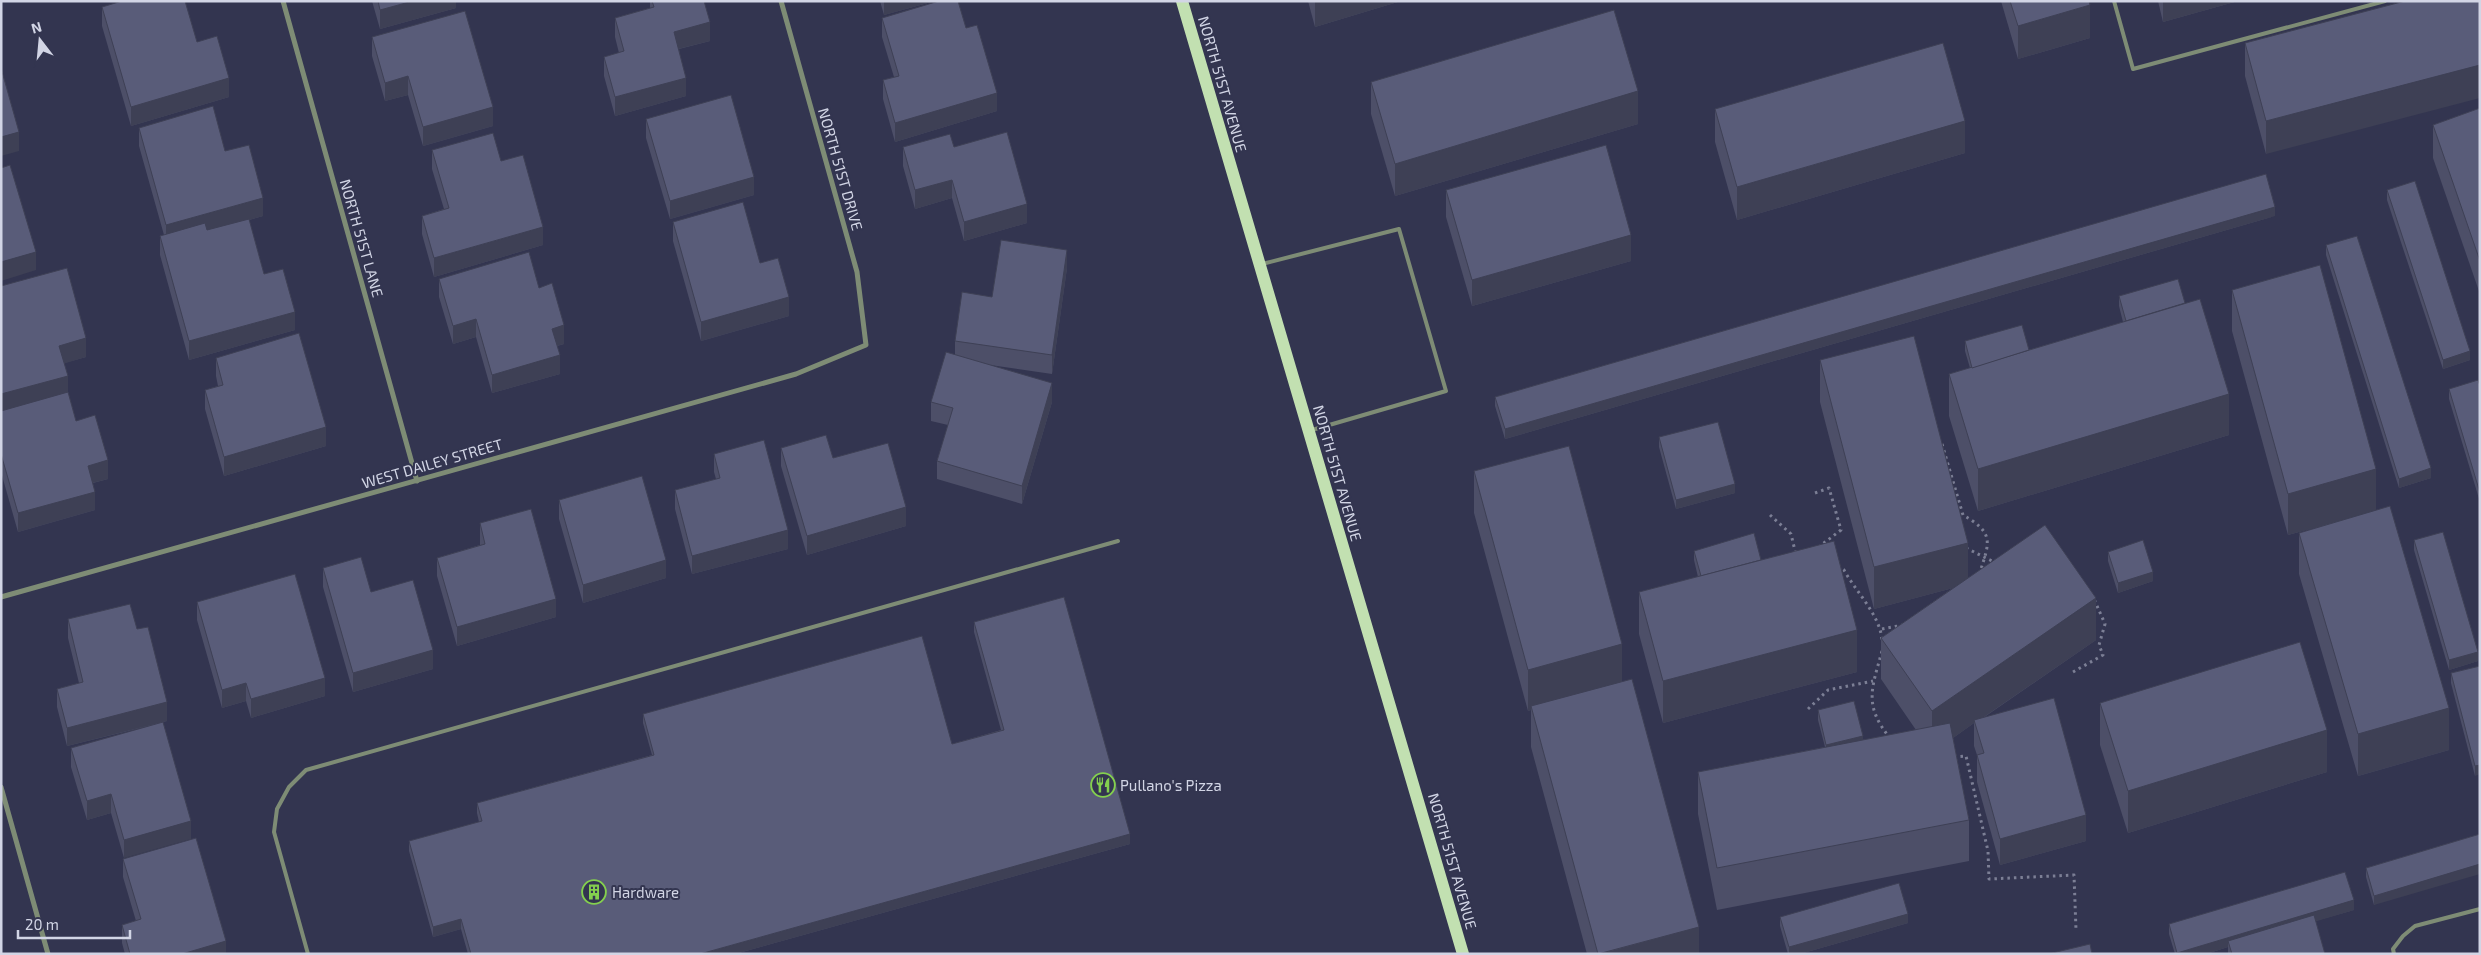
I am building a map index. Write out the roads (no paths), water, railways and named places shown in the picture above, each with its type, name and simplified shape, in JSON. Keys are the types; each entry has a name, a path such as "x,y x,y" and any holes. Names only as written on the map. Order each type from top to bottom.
{"main road":[{"name":"NORTH 51ST AVENUE","path":"1182,1 1463,954"}],"street":[{"name":"NORTH 51ST LANE","path":"283,1 418,480"},
{"name":"NORTH 51ST DRIVE","path":"781,1 857,272 866,345"},
{"name":"WEST DAILEY STREET","path":"1,597 796,374 866,345"},
{"path":"1,787 48,954"}],"lane":[{"path":"2114,1 2133,69 2385,1"},
{"path":"1259,264 1399,229 1446,391 1309,431"},
{"path":"308,954 274,832 277,809 289,786 306,770 1118,541"},
{"path":"2394,954 2393,949 2402,936 2415,926 2480,909"}],"place":[{"name":"Pullano's Pizza","path":"1103,785"},
{"name":"Hardware","path":"594,892"}]}
